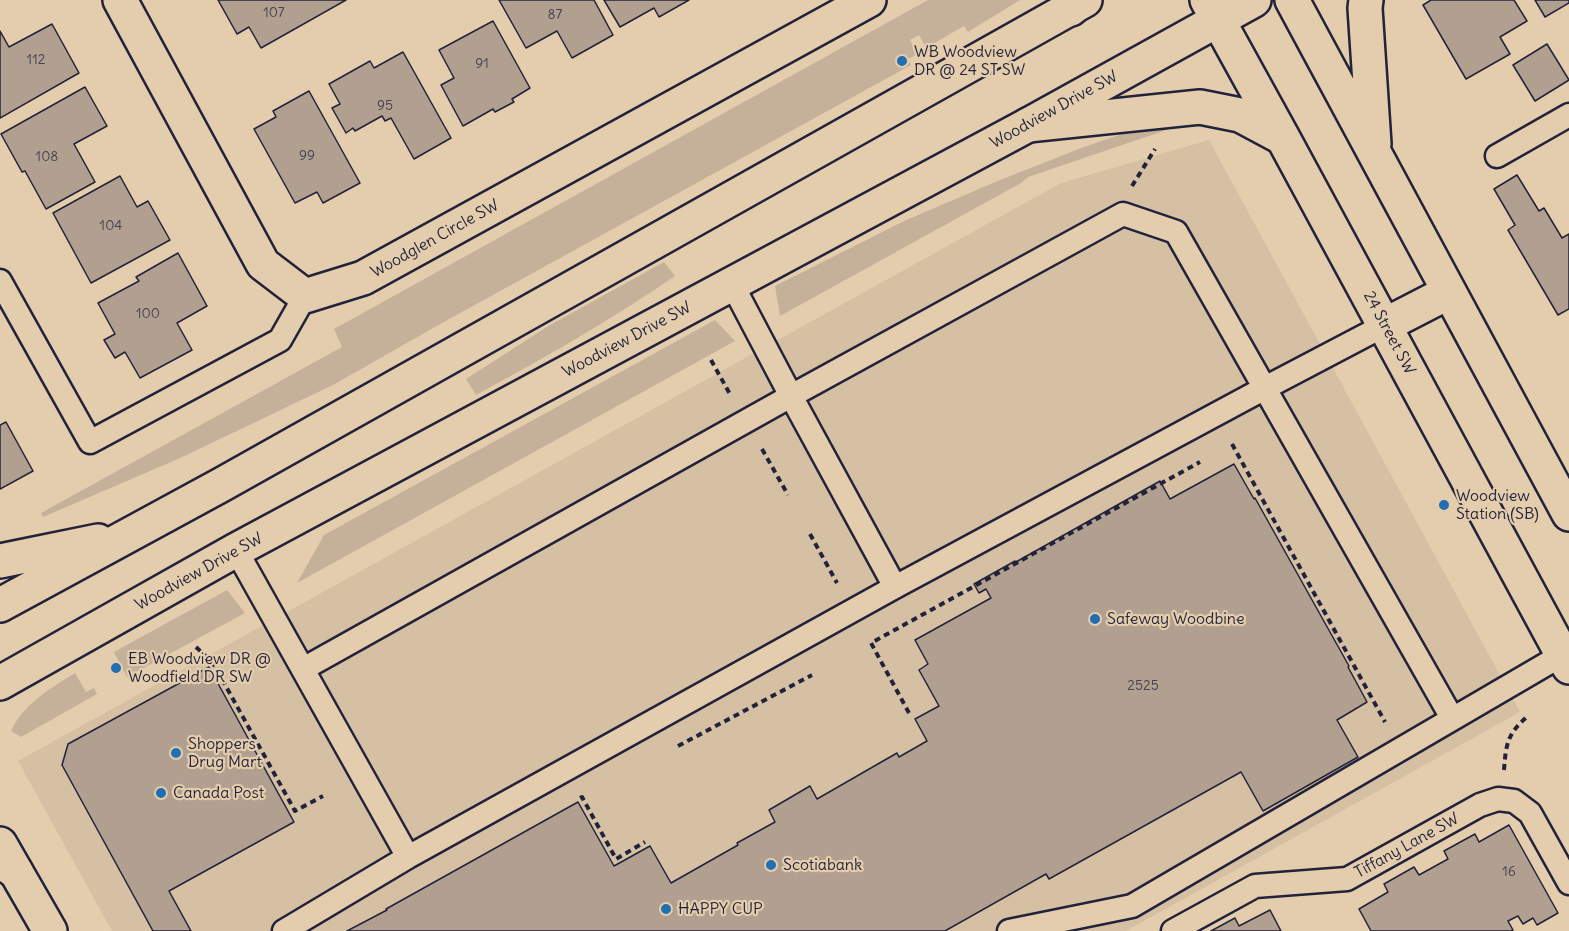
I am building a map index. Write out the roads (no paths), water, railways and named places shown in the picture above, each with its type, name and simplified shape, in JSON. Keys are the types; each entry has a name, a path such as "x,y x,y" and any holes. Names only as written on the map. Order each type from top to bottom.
{"street":[{"path":"120,0 263,264 306,296"},
{"name":"Woodglen Circle SW","path":"306,296 363,278 869,0"},
{"name":"Woodview Drive SW","path":"0,683 236,550 1028,125 1212,10 1254,0"},
{"path":"1292,0 1569,514"},
{"path":"1366,0 1374,155"},
{"path":"0,605 221,485 1077,3"},
{"name":"24 Street SW","path":"1212,10 1566,661"},
{"path":"1028,125 1200,107 1240,115 1283,138"},
{"path":"1385,325 1449,292"},
{"path":"0,561 126,535 221,485"},
{"path":"0,844 8,867 50,931"}],"lane":[{"path":"1497,156 1569,115"},
{"path":"303,669 791,396 1123,214 1176,232 1452,718"},
{"path":"0,281 90,442 280,340 306,296"},
{"path":"732,284 895,587"},
{"path":"284,931 408,857 895,587 1385,325"},
{"path":"236,550 408,857"},
{"path":"1009,931 1132,906 1452,718 1566,661"},
{"name":"Tiffany Lane SW","path":"1173,931 1255,886 1347,879 1480,805 1498,799 1514,801 1530,813 1569,883"}],"place":[{"name":"WB Woodview DR @ 24 ST SW","path":"902,61"},
{"name":"Woodview Station (SB)","path":"1444,505"},
{"name":"Safeway Woodbine","path":"1095,619"},
{"name":"EB Woodview DR @ Woodfield DR SW","path":"116,668"},
{"name":"Shoppers Drug Mart","path":"176,753"},
{"name":"Canada Post","path":"161,793"},
{"name":"Scotiabank","path":"771,865"},
{"name":"HAPPY CUP","path":"666,909"}]}
